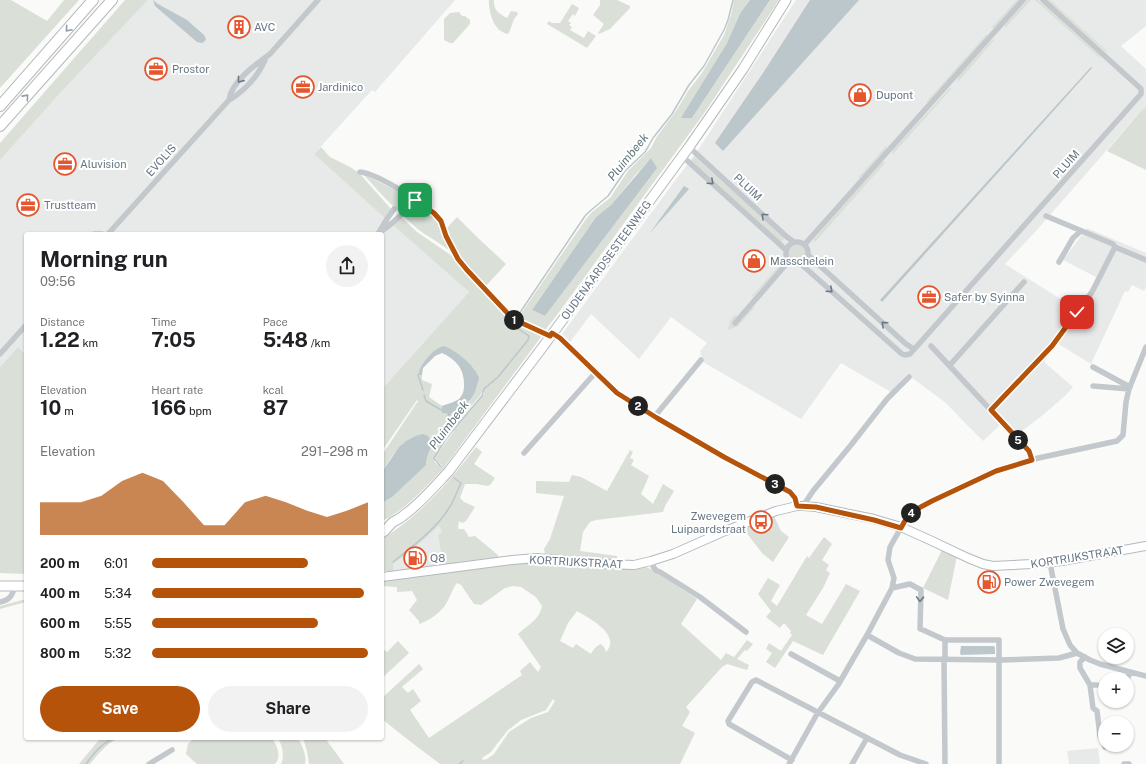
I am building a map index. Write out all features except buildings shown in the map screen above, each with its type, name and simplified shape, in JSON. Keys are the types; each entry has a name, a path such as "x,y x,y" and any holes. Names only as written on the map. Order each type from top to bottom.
{"highway":[{"path":"0,106 93,0"},
{"path":"0,126 112,0"}],"main road":[{"name":"OUDENAARDSESTEENWEG","path":"384,532 392,523 404,516 415,506 449,471 689,147 743,69 786,0"},
{"name":"KORTRIJKSTRAAT","path":"384,578 536,558 634,565 654,561 776,511 800,506 816,507 874,520 901,528 983,564 1001,566 1050,563 1146,546"},
{"name":"OUDENAARDSESTEENWEG","path":"384,525 392,523"},
{"path":"0,586 24,586"}],"street":[{"name":"EVOLIS","path":"229,100 229,95 242,77 270,54 318,0"},
{"path":"804,244 1023,0"},
{"name":"PLUIM","path":"914,349 1141,94 1141,89 1139,87 1043,0"},
{"name":"EVOLIS","path":"110,232 229,100 253,79 266,57"},
{"name":"PLUIM","path":"689,147 794,242"},
{"name":"PLUIM","path":"682,156 786,250"},
{"path":"360,172 382,180 434,213 441,221 446,236 458,259 513,319 560,338 617,393 724,457 790,492 800,506 887,399 909,377"},
{"path":"379,232 389,214 394,209"},
{"path":"381,232 401,215"},
{"path":"1046,216 1113,244 1115,247 1146,260"},
{"path":"1059,262 1073,238 1081,230"},
{"path":"794,242 804,244 807,248 807,259 801,264 795,264 789,261 786,256 786,250 789,245 794,242"},
{"path":"991,410 1052,346 1092,292 1115,247"},
{"path":"801,264 902,354 907,355 914,349 906,344 808,255"},
{"path":"735,323 789,261"},
{"path":"950,365 1024,282"},
{"path":"0,354 24,327"},
{"path":"932,346 1029,451 1032,460"},
{"path":"926,764 900,755 818,712 756,680 752,682 728,722 730,726 790,762 818,712 840,681 867,635 892,588 894,578 888,560 888,554 890,547 907,517 917,509 932,501 996,471 1032,460 1117,441 1121,438 1124,432 1126,402 1146,347"},
{"path":"655,416 701,360"},
{"path":"1093,367 1130,388"},
{"path":"524,453 596,372"},
{"path":"1093,386 1130,388"},
{"path":"654,561 655,570 700,597 746,632"},
{"path":"1050,563 1063,630 1070,645 1077,653 1100,664 1130,672"},
{"path":"892,588 910,584 921,590 920,629 945,640 1000,640 999,764"},
{"path":"0,602 8,600 13,593 15,586"},
{"path":"867,635 899,653 915,659 1000,660 1059,658 1077,653"},
{"path":"945,640 945,764"},
{"path":"792,654 840,681"},
{"path":"1085,657 1080,662 1080,668 1090,686 1093,708 1097,711 1098,719"},
{"path":"1134,673 1146,676"},
{"path":"1090,686 1097,685"},
{"path":"852,764 867,738"},
{"path":"149,764 172,750"},
{"path":"1124,764 1129,764"}],"shaded area":[{"path":"0,0 11,0 47,21 64,0 79,0 0,88"},
{"path":"125,0 148,0 62,91 0,160 0,143"},
{"path":"148,0 455,0 375,92 372,90 314,154 469,292 384,387 384,232 24,232 24,353 18,347 0,367 0,160 62,91"},
{"path":"153,0 187,20 204,35 206,39 205,41 202,43 197,42 155,6"},
{"path":"489,0 494,0 494,6 497,11 507,18 511,11 517,12 518,14 514,19 509,33 507,34 500,31 493,21"},
{"path":"600,0 617,0 630,6 630,8 610,29 599,34 598,33 604,24 593,15 600,5"},
{"path":"734,0 750,0 727,43 682,118 692,118 770,0 779,0 705,112 545,330 518,318 586,219 592,212 610,198 628,171 651,148 656,138 702,73 724,35 731,15","holes":["651,159 656,168 545,316 532,310 596,217 611,205 636,174"]},
{"path":"750,0 770,0 692,118 681,118 727,43 741,12"},
{"path":"796,0 1146,0 1146,26 1121,46 1146,69 1146,107 1005,264 1075,308 1090,291 1096,277 1063,260 1087,228 1146,253 1146,287 1144,291 1132,285 1128,292 1125,291 1091,364 1057,343 1044,362 1073,387 1043,415 1018,434 1034,455 1025,457 1026,453 1000,425 983,441 946,403 907,374 891,392 841,363 801,419 703,362 700,351 707,343 671,317 639,359 591,314 570,342 562,334 700,147"},
{"path":"810,0 859,0 723,151 715,143 763,73"},
{"path":"1017,0 1020,0 994,28 991,28"},
{"path":"1027,0 1031,0 1005,28 1005,25"},
{"path":"1035,0 1038,0 1101,57 1100,58"},
{"path":"1047,0 1050,0 1107,51 1106,52"},
{"path":"572,4 579,8 575,16 573,14 568,21 571,23 569,25 572,27 570,30 584,38 588,31 596,36 587,48 547,24 549,21 552,23 560,23"},
{"path":"459,12 462,16 465,16 470,20 470,24 453,43 450,43 444,40 444,19 450,13"},
{"path":"987,34 987,37 929,101 926,102"},
{"path":"995,39 958,82 958,77 992,40"},
{"path":"1091,67 1092,68 882,302 880,300"},
{"path":"950,88 952,88 892,155 893,150"},
{"path":"1146,107 1146,170 1107,151"},
{"path":"886,146 887,148 861,177 858,178"},
{"path":"321,147 330,157 359,173 391,209 385,218 314,154"},
{"path":"695,157 785,238 780,243 690,162"},
{"path":"651,158 657,168 545,316 532,310 596,217 611,205"},
{"path":"882,162 886,162 815,242 813,240"},
{"path":"363,174 403,194 433,214 440,224 452,252 423,233 407,220"},
{"path":"684,186 689,189 649,234"},
{"path":"401,217 417,232 455,258 511,319 515,327 517,322 541,334 541,337 443,469 407,504 384,520 384,501 409,480 421,466 430,451 415,436 400,447 384,469 384,452 418,401 417,400 384,448 384,387 469,292 393,225","holes":["444,346 474,369 470,400 449,418 448,414 442,413 442,406 429,397 432,384 422,380 422,375 418,375 419,371","482,392 485,393 460,422 459,420","452,429 454,431 436,456 436,459 442,466 441,468 435,462 434,457"]},
{"path":"457,217 506,264 485,287 466,267 457,254 446,229"},
{"path":"797,245 804,250 805,253 800,260 797,261 790,256 789,253 794,246"},
{"path":"780,265 782,265 754,296 751,297"},
{"path":"755,307 738,326 729,330 728,328 731,319 735,315 737,316 733,321 737,325 752,308"},
{"path":"444,346 454,351 464,359 477,373 479,378 475,392 470,400 452,413 447,419 448,414 442,413 442,406 459,399 464,390 463,376 459,366 456,362 442,353 435,356 423,368 422,375 418,375 421,367 431,353"},
{"path":"18,347 24,353 24,574 0,573 0,367"},
{"path":"423,434 428,436 430,440 431,448 427,457 426,465 392,497 384,502 384,469 399,447 415,436"},
{"path":"476,447 482,452 474,464 495,478 488,486 465,484 460,498 464,502 475,507 466,521 462,523 459,521 458,528 464,529 469,537 475,536 498,555 499,559 443,565 438,535 442,532 439,526 411,551 393,564 394,571 384,571 384,538 409,520 433,498"},
{"path":"630,450 633,452 630,458 634,460 631,465 649,476 641,494 653,504 663,484 674,491 663,512 590,522 583,532 580,551 617,556 618,561 568,558 545,554 544,549 550,539 564,496 536,493 536,481 569,482 572,475 581,477 607,491"},
{"path":"774,516 781,531 789,537 773,562 762,553 742,527"},
{"path":"439,526 442,532 438,535 443,565 394,573 393,564 411,551"},
{"path":"824,537 832,544 822,560 829,565 826,570 830,573 823,588 806,615 822,624 846,584 860,591 823,655 793,641 775,668 766,662 772,653 766,649 769,643 781,651 792,635 790,633 791,631 784,623 780,628 766,617 771,611 758,594 768,578 780,585 771,601 777,606 807,556 809,558"},
{"path":"942,550 957,556 948,600 923,588"},
{"path":"540,560 608,567 646,567 697,599 681,624 721,660 726,653 734,657 747,640 753,644 737,659 749,665 747,670 727,664 722,667 686,707 690,712 682,726 695,733 680,764 440,764 384,721 384,696 419,664 423,669 402,687 408,693 413,689 421,701 410,710 429,738 522,675 520,671 530,662 538,672 541,667 518,634 539,615 542,606 536,597 521,587 513,586 505,588 481,605 474,604 461,585 457,583 441,611 419,624 419,621 409,610 417,600 412,591 397,592 397,587 384,586 384,580","holes":["577,611 589,618 607,633 610,639 610,646 606,652 601,644 598,645 591,654 576,644 573,648 560,641 568,623","553,699 555,701 548,712 531,718 509,732 494,754 483,760 482,758 491,752 507,731 521,720 546,710"]},
{"path":"24,600 24,603 0,609 0,606"},
{"path":"398,641 409,653 384,676 384,650 387,652"},
{"path":"961,646 993,646 995,647 995,654 961,655"},
{"path":"115,740 107,746 90,764 79,764 98,741"},
{"path":"192,740 273,740 277,748 278,758 275,764 197,764 186,754 188,744"},
{"path":"279,740 299,740 305,754 305,764 281,764 283,758"},
{"path":"304,740 326,740 344,764 309,764"},
{"path":"1098,748 1100,764 1069,764 1067,751"}],"waterway":[{"name":"Pluimbeek","path":"519,314 585,216 608,196 625,171 645,152 653,138 672,114 689,85 704,66 724,30 733,0"},
{"name":"Pluimbeek","path":"441,467 434,458 446,439 482,396 484,389 498,377 528,340 529,336 514,326 514,322"},
{"path":"418,375 423,390"},
{"path":"424,395 426,401 443,411"},
{"name":"Pluimbeek","path":"393,562 424,537 444,515 461,483 454,478"},
{"name":"Pluimbeek","path":"86,764 98,749 110,740"},
{"path":"459,764 463,761"}],"place":[{"name":"AVC","path":"239,27"},
{"name":"Prostor","path":"156,69"},
{"name":"Jardinico","path":"303,87"},
{"name":"Dupont","path":"860,95"},
{"name":"Aluvision","path":"65,164"},
{"name":"Trustteam","path":"28,205"},
{"name":"Masschelein","path":"754,261"},
{"name":"Safer by Syinna","path":"929,297"},
{"name":"Zwevegem Luipaardstraat","path":"761,522"},
{"name":"Q8","path":"415,558"},
{"name":"Power Zwevegem","path":"989,582"}],"route":[{"path":"415,200 434,213 441,221 446,236 458,259 513,319 550,336 552,333 560,338 617,393 724,457 790,492 795,498 797,506 816,507 874,520 901,528 907,517 917,509 932,501 996,471 1021,462 1032,460 1029,451 991,410 1052,346 1077,312"}]}
